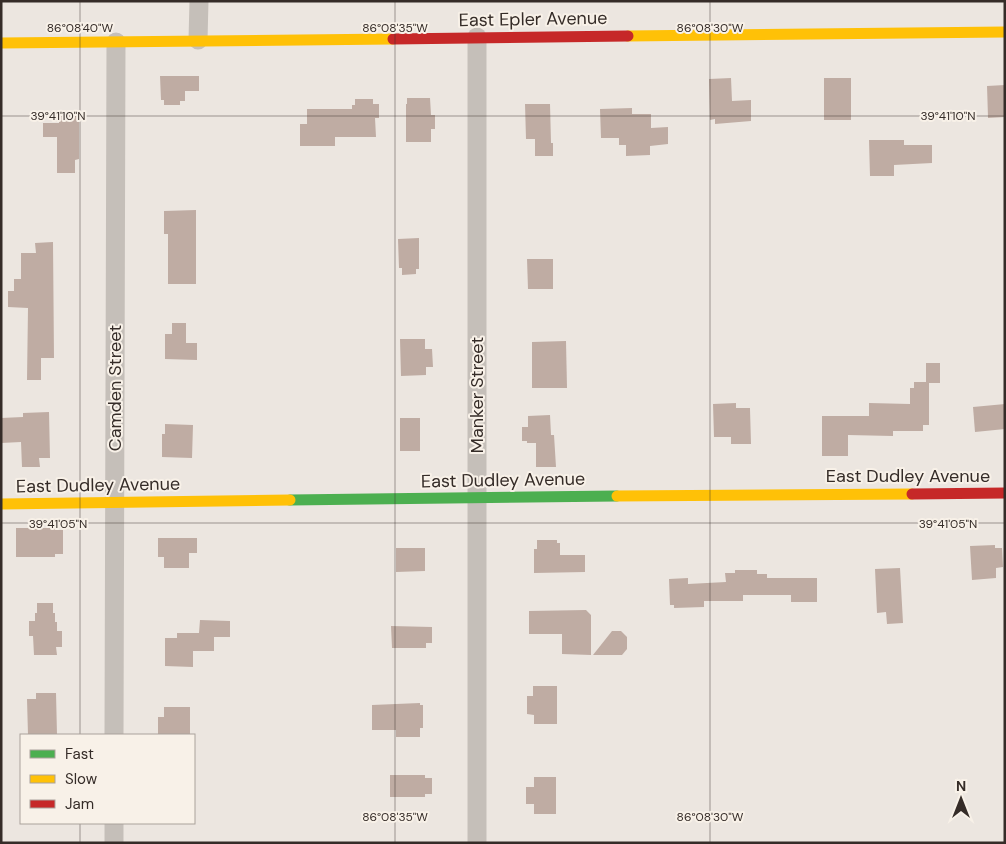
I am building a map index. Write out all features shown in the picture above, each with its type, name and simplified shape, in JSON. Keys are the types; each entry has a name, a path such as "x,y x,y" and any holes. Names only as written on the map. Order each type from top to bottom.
{"street":[{"path":"198,40 199,1"},
{"name":"East Epler Avenue","path":"1,43 1005,32"},
{"name":"Manker Street","path":"476,843 477,37"},
{"name":"Camden Street","path":"114,734 116,42"},
{"name":"East Dudley Avenue","path":"1,504 477,497 1005,493"},
{"path":"114,824 114,843"}],"building":[{"path":"160,76 199,76 199,91 185,91 185,101 180,101 180,105 164,105 164,100 161,100"},
{"path":"731,78 732,101 751,100 751,121 715,124 715,119 710,120 709,79"},
{"path":"824,78 851,78 851,120 824,120"},
{"path":"1005,85 1005,117 988,118 987,86"},
{"path":"407,98 430,98 431,115 435,115 435,129 431,129 431,142 406,142"},
{"path":"355,99 373,99 373,104 379,104 379,118 375,118 376,137 335,137 335,146 300,146 300,124 307,124 307,109 352,109 352,105 355,105"},
{"path":"525,104 550,104 553,156 535,156 535,139 526,139"},
{"path":"632,108 632,114 651,114 651,128 668,127 668,144 650,146 650,155 626,156 626,145 619,145 619,138 601,138 600,109"},
{"path":"59,115 77,115 77,122 79,122 79,159 75,160 75,173 57,173 57,137 43,137 43,123 59,123"},
{"path":"869,140 904,140 904,145 932,145 932,163 894,165 894,176 870,176"},
{"path":"196,210 196,284 168,284 168,234 164,234 164,211"},
{"path":"419,238 419,269 416,269 416,274 402,275 402,268 399,268 398,239"},
{"path":"53,242 54,358 41,358 41,380 27,380 28,308 8,307 8,291 14,291 14,279 21,279 21,253 36,253 35,243"},
{"path":"527,259 553,259 553,289 528,289"},
{"path":"172,323 186,323 186,343 197,343 197,360 165,359 165,334 172,334"},
{"path":"400,339 425,339 425,349 432,349 433,367 426,367 426,375 401,376"},
{"path":"566,341 567,388 532,388 532,342"},
{"path":"926,363 940,363 940,383 929,383 929,425 923,425 923,431 893,431 893,436 848,435 848,456 822,456 822,416 869,416 869,403 910,404 910,388 914,388 914,382 926,382"},
{"path":"736,403 736,408 750,408 751,444 731,444 731,437 714,437 713,404"},
{"path":"1005,404 1005,429 975,432 973,407"},
{"path":"49,412 50,458 39,458 40,467 22,467 21,442 1,443 1,418 23,417 23,413"},
{"path":"550,415 551,435 554,435 556,467 536,467 536,443 522,441 522,427 528,427 528,416"},
{"path":"400,418 420,418 420,451 400,451"},
{"path":"165,424 193,425 192,458 162,457 162,434 165,434"},
{"path":"16,528 55,528 55,530 63,530 63,554 55,554 55,557 16,557"},
{"path":"158,538 197,538 197,553 189,553 189,568 164,568 164,557 158,557"},
{"path":"537,540 557,540 557,543 560,543 560,555 585,555 585,572 534,573 534,549 537,549"},
{"path":"995,545 995,548 1002,548 1003,567 996,568 996,578 972,580 970,546"},
{"path":"396,548 425,548 425,571 396,572"},
{"path":"900,568 903,623 887,624 886,612 877,613 875,569"},
{"path":"735,570 757,570 757,574 767,574 767,578 817,578 817,602 791,602 791,595 743,595 743,601 704,601 704,607 674,608 674,605 670,605 669,579 688,578 688,584 726,582 725,573 735,573"},
{"path":"37,603 53,603 57,631 62,631 62,647 56,647 57,655 34,655 33,636 29,636 29,621 35,621"},
{"path":"586,610 591,615 591,655 562,654 562,634 529,634 529,611"},
{"path":"200,620 230,621 230,637 214,637 214,651 193,651 193,667 165,666 165,638 177,638 177,633 199,633"},
{"path":"391,626 432,627 432,643 426,643 426,648 392,648"},
{"path":"612,631 621,631 627,637 627,649 622,655 593,655"},
{"path":"533,686 557,686 557,724 534,724 534,715 527,714 527,696 533,696"},
{"path":"36,693 56,693 57,734 28,734 27,699 36,699"},
{"path":"420,703 420,705 423,705 423,728 420,728 420,737 396,737 396,730 372,730 372,705"},
{"path":"164,707 190,707 190,734 158,734 158,717 164,717"},
{"path":"390,775 425,775 425,778 432,778 432,794 425,794 425,797 390,797"},
{"path":"534,777 556,777 556,814 534,814 534,804 526,804 526,787 534,787"}],"traffic: fast":[{"path":"290,500 617,496"}],"traffic: slow":[{"path":"628,36 1005,32"},
{"path":"1,43 393,39"},
{"path":"617,496 912,494"},
{"path":"1,504 290,500"}],"traffic: jam":[{"path":"393,39 628,36"},
{"path":"912,494 1005,493"}]}
